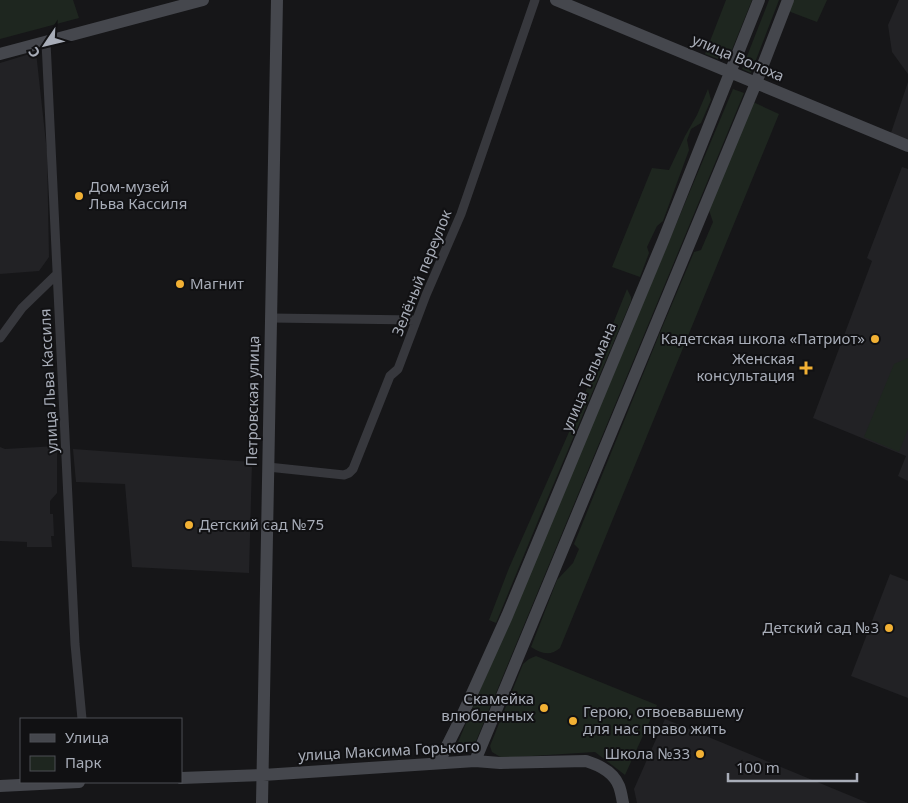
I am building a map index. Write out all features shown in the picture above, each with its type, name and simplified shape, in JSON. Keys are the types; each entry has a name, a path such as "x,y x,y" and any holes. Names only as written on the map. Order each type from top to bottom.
{"main road":[{"path":"0,54 203,0"},
{"name":"Петровская улица","path":"262,803 277,0"},
{"name":"улица Волоха","path":"556,0 908,146"},
{"name":"улица Тельмана","path":"440,762 510,607 663,241 759,0"},
{"path":"475,761 756,83 788,0"},
{"name":"улица Максима Горького","path":"182,778 440,762 586,761 596,764 605,770 619,786 623,803"},
{"path":"0,786 59,783"}],"street":[{"name":"Зелёный переулок","path":"268,467 344,475 353,469 390,376 398,368 436,271 461,214 535,0"},
{"name":"улица Льва Кассиля","path":"46,42 75,644 82,718"},
{"path":"0,338 22,308 57,274"},
{"path":"272,318 416,320"}],"shaded area":[{"path":"899,0 908,0 908,74 892,52 888,25"},
{"path":"36,52 47,152 49,257 39,271 0,274 0,63"},
{"path":"908,82 908,143 890,136"},
{"name":"Кадетская школа «Патриот»","path":"902,167 908,169 908,481 898,476 906,456 813,418 872,261 867,258"},
{"path":"57,446 57,493 50,501 50,514 53,514 54,536 51,536 52,547 27,547 27,542 0,541 0,447 5,449"},
{"name":"Детский сад №75","path":"73,449 252,462 249,573 132,567 125,484 76,482"},
{"name":"Детский сад №3","path":"890,574 908,581 908,698 851,676"},
{"name":"Школа №33","path":"665,719 868,803 637,803 634,789"}],"green space":[{"path":"0,0 73,0 79,18 0,39"},
{"path":"726,0 752,0 729,57 725,60 705,54"},
{"path":"769,0 779,0 751,73 742,69"},
{"path":"793,0 827,0 817,22 788,11"},
{"path":"708,89 711,100 701,123 691,129 687,140 689,150 663,221 657,226 647,247 649,253 640,277 612,267 652,168 669,170"},
{"path":"733,89 744,93 474,746 456,747"},
{"path":"753,102 779,114 560,648 550,653 538,651 531,647 557,580 573,563 579,549 574,544 694,252 701,250 713,222 709,210"},
{"path":"627,289 631,301 496,623 489,620 509,568 573,423"},
{"path":"908,358 908,429 899,452 864,437 894,364"},
{"path":"536,656 657,705 625,775 595,752 502,758 492,752 490,746 523,664"}],"place":[{"name":"Дом-музей Льва Кассиля","path":"79,196"},
{"name":"Магнит","path":"180,284"},
{"name":"Кадетская школа «Патриот»","path":"875,339"},
{"name":"Женская консультация","path":"806,368"},
{"name":"Детский сад №75","path":"189,525"},
{"name":"Детский сад №3","path":"889,628"},
{"name":"Скамейка влюбленных","path":"544,708"},
{"name":"Герою, отвоевавшему для нас право жить","path":"573,721"},
{"name":"Школа №33","path":"700,754"}]}
